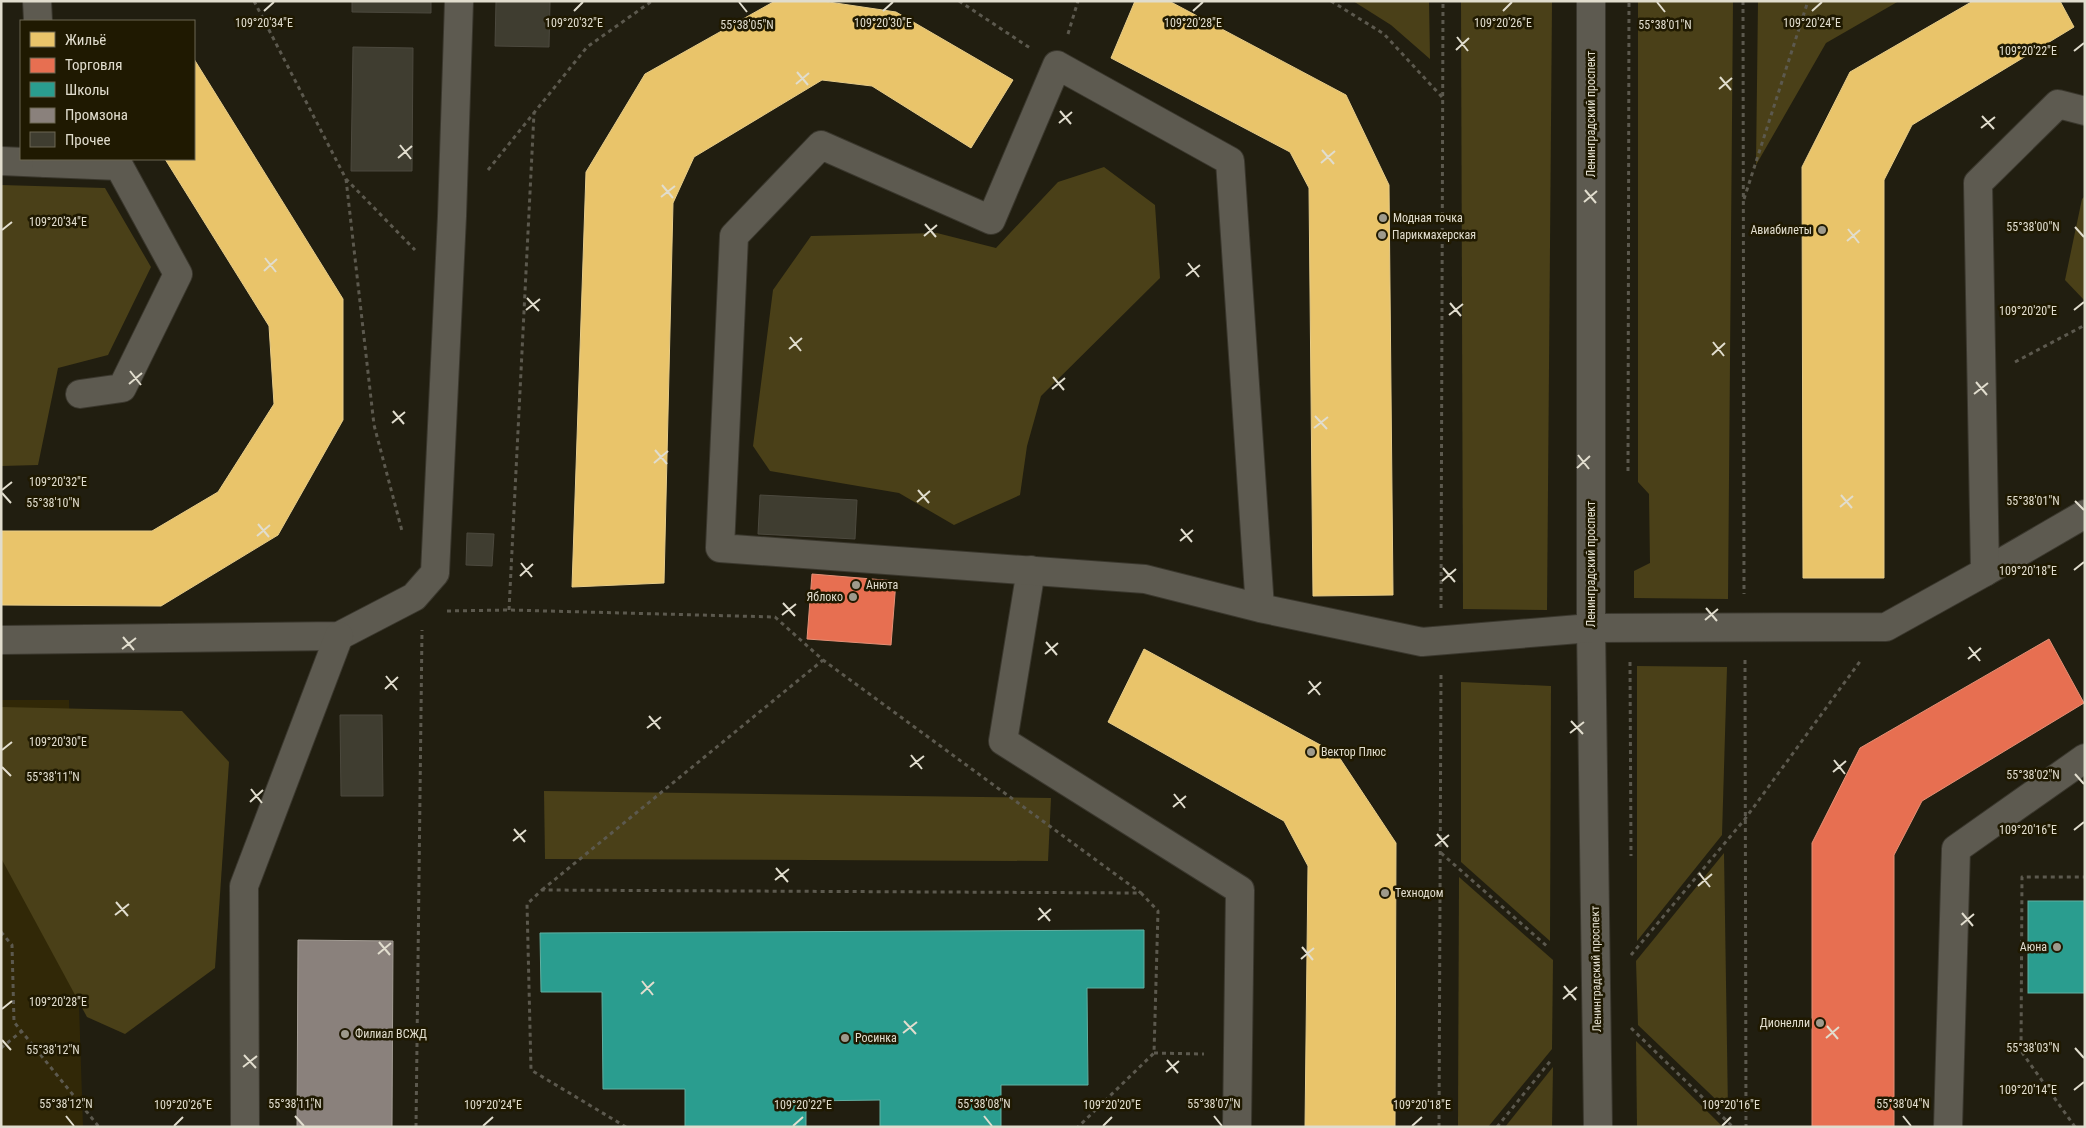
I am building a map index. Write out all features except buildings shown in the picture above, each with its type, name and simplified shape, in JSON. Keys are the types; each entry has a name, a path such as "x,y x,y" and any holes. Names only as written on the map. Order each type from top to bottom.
{"street":[{"path":"37,1 38,20"},
{"path":"1,640 339,636 414,597 435,573 449,284 459,1"},
{"name":"Ленинградский проспект","path":"1592,1 1591,628 1598,1127"},
{"path":"1260,608 1230,162 1057,66 991,220 821,145 734,236 720,548 1145,579 1260,608 1422,642 1591,628 1886,627 2085,514"},
{"path":"1985,572 1978,183 2058,104 2085,111"},
{"path":"1,161 46,161 120,166 178,274 122,388 80,394"},
{"path":"1031,570 1003,742 1240,890 1237,1127"},
{"path":"245,1127 244,886 339,636"},
{"path":"1948,1127 1956,849 2085,758"}],"path":[{"path":"254,1 346,179 449,284"},
{"path":"487,172 587,46 652,1"},
{"path":"959,1 1057,66"},
{"path":"1330,1 1384,34 1443,97"},
{"path":"1439,1127 1443,1"},
{"path":"1628,471 1629,1"},
{"path":"1743,1 1746,1127"},
{"path":"1743,202 1808,1"},
{"path":"509,610 534,113"},
{"path":"346,179 374,425 403,537"},
{"path":"1981,380 2085,325"},
{"path":"416,1127 422,611 418,593"},
{"path":"1631,955 1745,819 1886,627"},
{"path":"1630,655 1631,865"},
{"path":"626,1127 531,1070 527,904 824,660 1141,893 1158,911 1154,1053 1078,1127"},
{"path":"1441,853 1549,948"},
{"path":"2075,1127 2021,1051 2022,878 2085,877"},
{"path":"542,890 1141,893"},
{"path":"1,932 12,945 14,1022 99,1127"},
{"path":"1631,945 1631,964"},
{"path":"1631,1019 1631,1038"},
{"path":"1631,1028 1733,1127"},
{"path":"1,1048 22,1032"},
{"path":"1154,1053 1205,1054"},
{"path":"1497,1127 1552,1059"}],"shaded area":[{"path":"1353,1 1429,1 1430,59 1391,25"},
{"path":"1461,1 1552,1 1547,610 1463,609"},
{"path":"1638,1 1733,1 1728,599 1634,598 1634,571 1650,563 1649,494 1638,482"},
{"path":"1758,1 1899,1 1826,43 1756,165"},
{"path":"1104,167 1155,205 1160,278 1041,396 1027,446 1020,495 954,525 899,493 770,471 753,446 773,290 811,236 937,233 996,248 1058,182"},
{"path":"1,185 105,188 151,267 108,355 58,368 38,465 1,466"},
{"path":"2085,196 2085,301 2065,280 2082,199"},
{"path":"1637,666 1727,667 1722,835 1637,941"},
{"path":"1461,682 1551,686 1550,941 1461,862"},
{"path":"1,700 69,700 83,1127 1,1127"},
{"path":"1,707 182,711 229,762 215,968 125,1034 87,1017 1,858"},
{"path":"544,791 1051,798 1048,861 545,859"},
{"path":"1724,853 1728,1111 1638,1025 1636,961"},
{"path":"1459,877 1553,960 1552,1049 1488,1127 1458,1127"},
{"path":"1636,1041 1723,1127 1637,1127"},
{"path":"1553,1067 1552,1127 1505,1127"}],"place":[{"name":"Модная точка","path":"1383,218"},
{"name":"Авиабилеты","path":"1822,230"},
{"name":"Парикмахерская","path":"1382,235"},
{"name":"Анюта","path":"856,585"},
{"name":"Яблоко","path":"853,597"},
{"name":"Вектор Плюс","path":"1311,752"},
{"name":"Технодом","path":"1385,893"},
{"name":"Аюна","path":"2057,947"},
{"name":"Дионелли","path":"1820,1023"},
{"name":"Филиал ВСЖД","path":"345,1034"},
{"name":"Росинка","path":"845,1038"}]}
